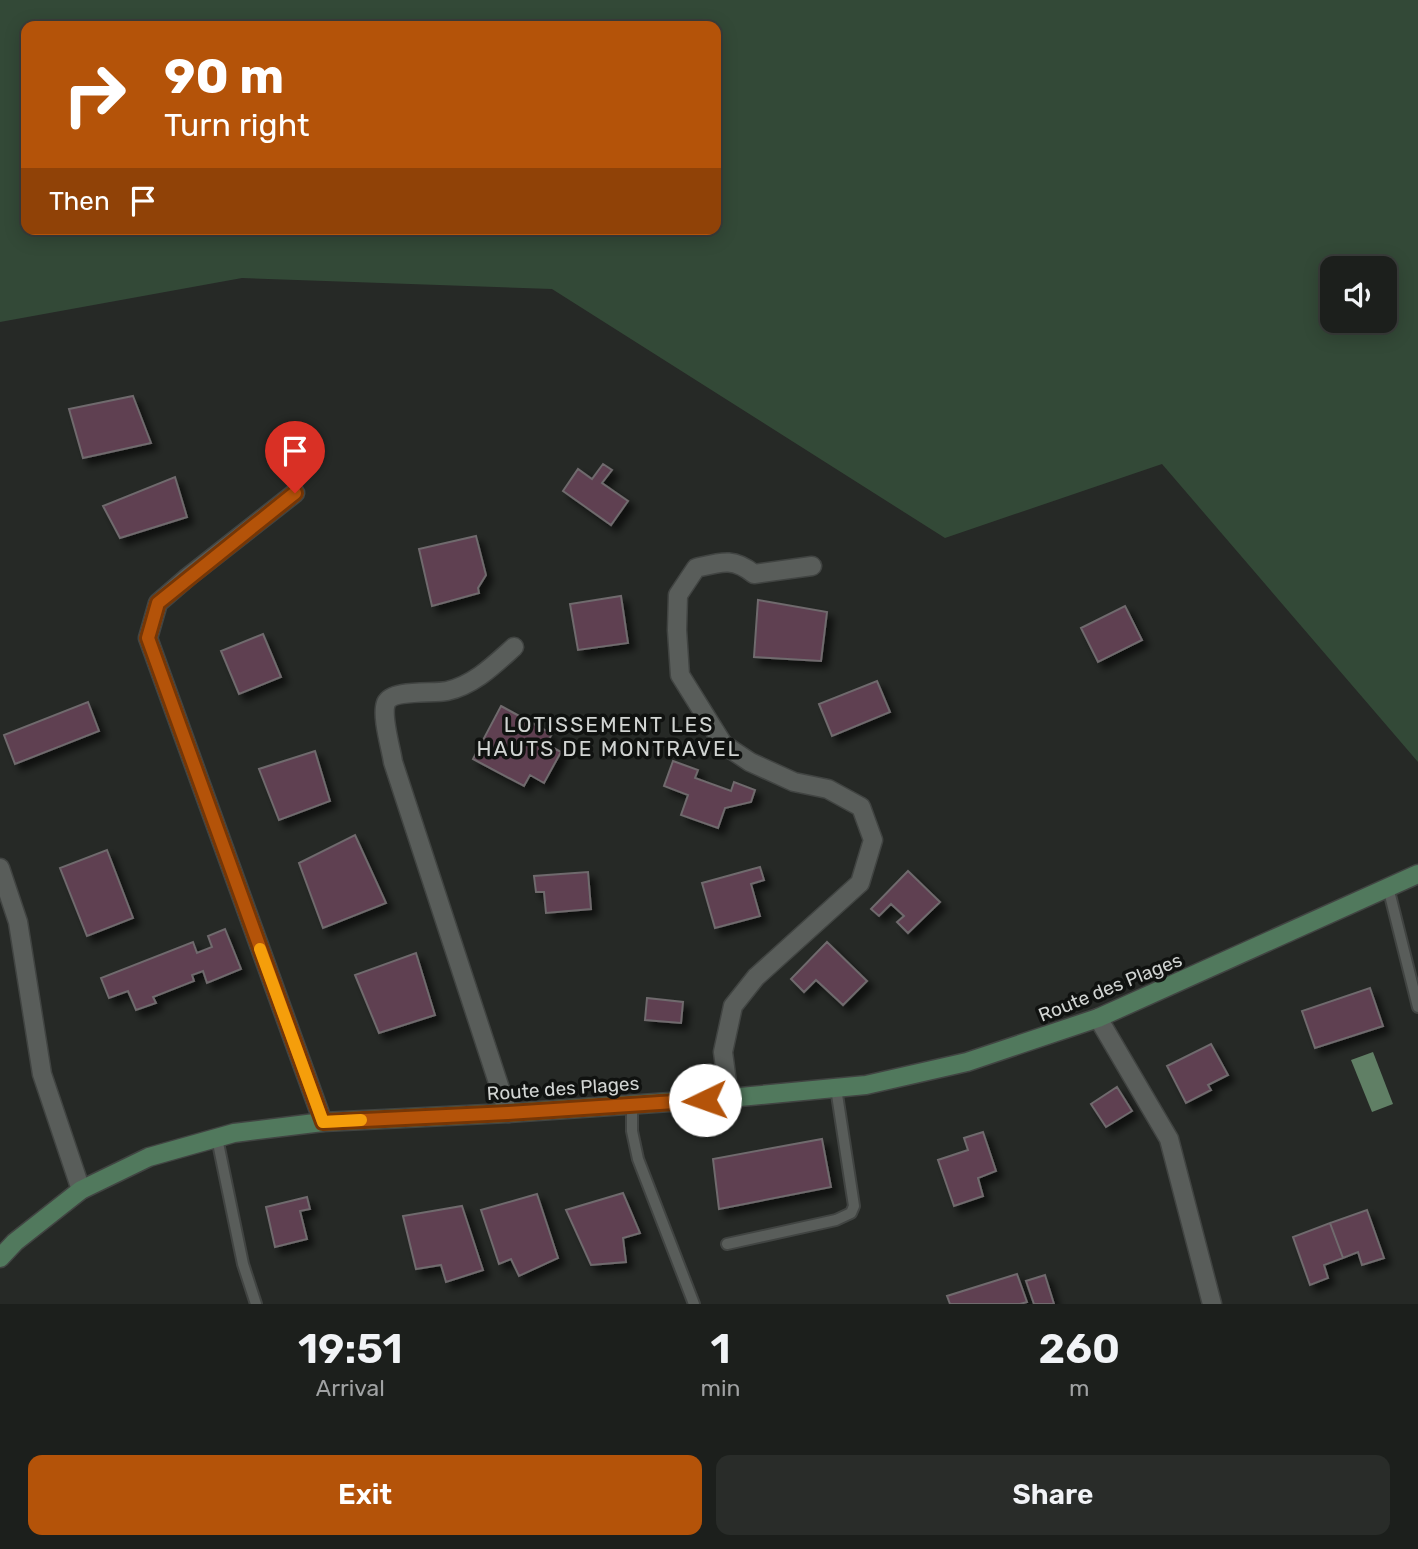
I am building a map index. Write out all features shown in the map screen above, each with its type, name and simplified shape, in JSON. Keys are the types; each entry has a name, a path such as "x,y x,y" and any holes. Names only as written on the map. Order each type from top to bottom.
{"street":[{"path":"295,493 158,603 148,638 323,1122"},
{"path":"729,1098 723,1052 733,1006 756,977 860,883 873,841 861,807 828,789 794,782 750,762 723,744 680,675 678,595 696,568 722,561 741,564 754,574 812,566"},
{"path":"508,1113 393,762 385,716 386,703 394,695 448,691 472,682 514,647"},
{"path":"0,868 18,922 42,1074 81,1190"},
{"name":"Route des Plages","path":"0,1258 15,1242 81,1190 149,1157 234,1133 323,1122 508,1113 836,1088 866,1085 967,1062 1098,1018 1418,874"},
{"path":"1098,1018 1169,1139 1212,1304"}],"lane":[{"path":"1388,887 1418,1007"},
{"path":"727,1244 836,1220 850,1213 854,1206 836,1088"},
{"path":"632,1104 632,1131 638,1159 694,1304"},
{"path":"217,1138 243,1265 256,1304"}],"shaded area":[{"path":"0,0 1418,0 1418,762 1162,464 945,538 552,289 242,278 0,322"},
{"path":"1373,1052 1393,1104 1372,1112 1351,1060"}],"building":[{"path":"133,396 151,443 83,458 69,409"},
{"path":"603,464 612,470 602,483 628,501 611,525 563,491 578,469 592,479"},
{"path":"175,477 187,517 120,538 103,506"},
{"path":"476,536 486,575 478,588 479,593 432,606 419,549"},
{"path":"621,596 628,643 578,650 570,604"},
{"path":"758,600 827,612 821,661 754,657"},
{"path":"1125,606 1142,640 1098,662 1081,628"},
{"path":"263,634 281,677 239,694 221,651"},
{"path":"877,681 890,712 832,736 819,704"},
{"path":"88,702 99,731 15,764 4,735"},
{"path":"501,706 552,734 546,744 561,752 544,783 530,775 524,786 473,759"},
{"path":"315,751 330,801 279,820 259,769"},
{"path":"673,761 698,770 695,778 731,791 734,782 755,790 751,802 725,808 718,828 681,815 688,795 664,786"},
{"path":"355,835 386,903 323,928 299,863"},
{"path":"107,850 133,918 87,936 60,868"},
{"path":"760,867 764,880 751,884 760,916 715,928 702,883"},
{"path":"908,871 940,902 908,933 897,922 904,916 891,904 879,916 871,909"},
{"path":"588,872 591,909 546,913 544,892 536,892 534,876"},
{"path":"225,929 241,969 207,983 203,971 192,975 194,981 153,997 156,1003 136,1010 128,991 109,998 101,978 193,942 197,953 212,947 208,936"},
{"path":"827,942 867,981 843,1005 816,980 804,992 791,979"},
{"path":"416,953 435,1015 379,1033 355,975"},
{"path":"1370,988 1383,1026 1315,1048 1302,1011"},
{"path":"647,998 683,1002 681,1023 645,1020"},
{"path":"1211,1044 1228,1075 1208,1085 1211,1090 1186,1103 1167,1066"},
{"path":"1117,1087 1132,1111 1106,1127 1091,1104"},
{"path":"983,1132 996,1171 978,1178 983,1196 954,1206 938,1160 968,1150 964,1138"},
{"path":"822,1139 831,1187 719,1209 713,1159"},
{"path":"623,1193 640,1233 623,1238 626,1262 591,1265 566,1210"},
{"path":"537,1194 558,1258 519,1276 511,1259 499,1264 481,1210"},
{"path":"307,1197 310,1209 300,1211 307,1239 275,1247 266,1207"},
{"path":"462,1206 483,1270 446,1282 441,1265 416,1269 403,1216"},
{"path":"1367,1210 1384,1258 1362,1265 1358,1252 1343,1258 1330,1223"},
{"path":"1330,1223 1343,1258 1324,1265 1328,1278 1310,1285 1293,1237"},
{"path":"1017,1274 1027,1302 950,1304 947,1296"},
{"path":"1045,1275 1054,1304 1034,1304 1026,1281"}],"slow traffic":[{"path":"260,949 323,1122 361,1120"}],"district":[{"name":"LOTISSEMENT LES HAUTS DE MONTRAVEL","path":"609,737"}],"route":[{"path":"295,493 158,603 148,638 323,1122 705,1100"}]}
